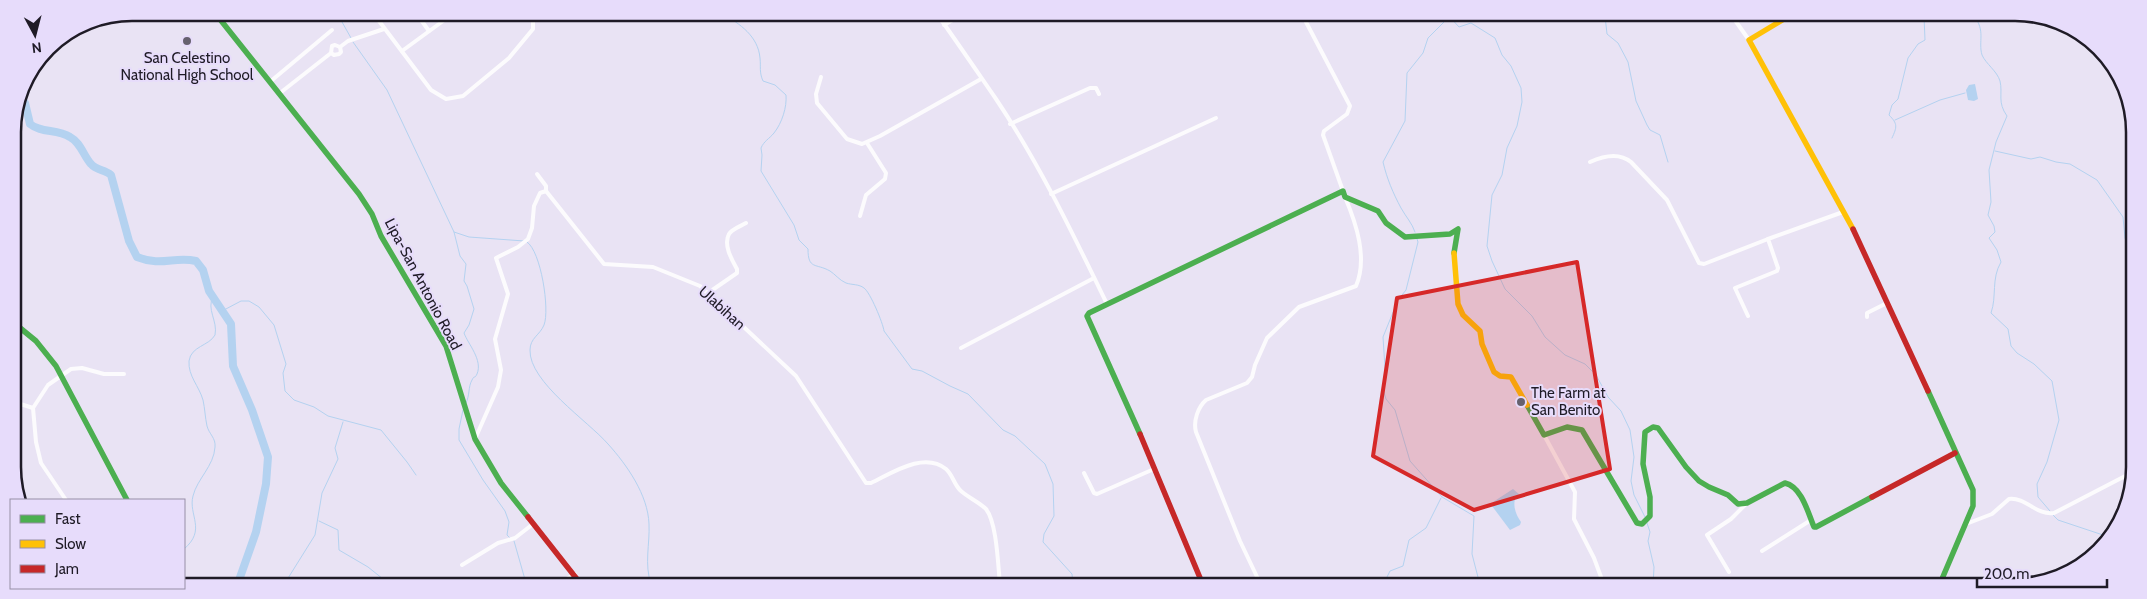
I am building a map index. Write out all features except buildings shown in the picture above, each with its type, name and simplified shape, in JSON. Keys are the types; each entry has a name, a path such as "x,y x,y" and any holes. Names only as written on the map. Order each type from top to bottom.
{"street":[{"name":"Lipa-San Antonio Road","path":"222,21 271,81 359,194 372,214 381,236 446,346 475,439 501,483 577,578"},
{"path":"378,21 431,90 446,99 463,96 509,58 533,29 533,21"},
{"path":"422,21 430,31"},
{"path":"402,51 443,21"},
{"path":"941,21 1010,124 1051,194 1107,304"},
{"path":"944,25 951,21"},
{"path":"1258,578 1240,541 1194,426 1202,404 1206,400 1247,383 1252,377 1255,365 1267,338 1298,307 1356,286 1361,270 1356,228 1323,135 1324,131 1346,114 1350,106 1306,21"},
{"path":"1736,21 1749,40 1858,238 1973,490 1973,506 1942,578"},
{"path":"1749,40 1781,21"},
{"path":"340,47 348,41 384,29"},
{"path":"271,81 332,30"},
{"path":"280,93 331,53 334,45 340,47"},
{"path":"331,53 334,55 339,54 340,47"},
{"path":"821,77 816,94 817,103 847,139 857,144 867,143 981,79"},
{"path":"1010,124 1090,88 1096,88 1099,94"},
{"path":"1051,194 1216,118"},
{"path":"860,216 866,195 885,178 886,174 867,143"},
{"path":"1590,162 1600,157 1612,156 1625,157 1631,162 1667,200 1699,263 1704,264 1843,212"},
{"name":"Ulabihan","path":"537,174 546,186 546,191 602,262 653,267 700,286 708,293 796,376 866,483 871,483 912,464 938,464 945,468 960,490 980,504 989,514 999,578"},
{"path":"475,439 498,387 501,370 495,339 508,294 496,258 518,247 528,239 532,228 534,206 540,192 546,191"},
{"path":"1200,578 1133,418 1088,320 1089,313 1344,194"},
{"path":"1344,194 1378,211 1386,223 1405,237 1450,234 1458,229 1454,246 1458,304 1461,312 1480,331 1487,359 1494,372 1502,378 1511,377 1544,435 1574,492 1574,519 1594,558 1601,578"},
{"path":"708,293 737,273 737,269 730,257 728,237 732,231 746,223"},
{"path":"1748,316 1735,288 1777,271 1778,268 1768,239"},
{"path":"961,348 1094,278"},
{"path":"1867,317 1867,313 1887,303"},
{"path":"21,329 36,341 61,375 125,499"},
{"path":"65,499 41,463 36,442 33,408 48,385 72,369 82,368 104,374 124,374"},
{"path":"21,404 33,408"},
{"path":"1544,435 1564,425 1582,430 1637,523 1642,524 1650,516 1650,497 1643,464 1645,432 1653,427 1658,428 1688,468 1706,486 1729,496 1737,504 1747,503 1789,483 1797,490 1814,527 1955,454"},
{"path":"1084,473 1094,493 1097,494 1154,469"},
{"path":"1965,524 1992,514 2009,499 2014,499 2046,514 2054,513 2125,476"},
{"path":"1729,572 1708,535 1747,503"},
{"path":"1762,551 1811,520"},
{"path":"462,565 498,543 515,538 533,524"},
{"path":"568,578 575,574"}],"highlighted area":[{"path":"1577,262 1610,469 1474,510 1373,456 1397,298"}],"water":[{"path":"1975,84 1978,99 1974,101 1968,100 1966,90 1969,85"},
{"path":"1513,489 1520,495 1516,497 1515,507 1521,522 1520,525 1510,530 1492,506 1493,502"}],"waterway":[{"path":"341,21 351,38"},
{"path":"734,21 756,43 759,50 763,81 775,85 786,95 782,120 761,148 761,171 794,225 799,240 808,249 809,260 814,265 830,271 844,282 860,286 867,291 876,308 884,331 912,369 922,371 968,394 1003,430 1015,436 1045,464 1053,484 1054,516 1044,534 1043,542 1072,574 1072,578"},
{"path":"1415,232 1395,197 1383,162 1405,121 1407,73 1423,53 1428,38 1445,21"},
{"path":"1454,21 1459,27 1471,23 1495,38 1502,55 1511,66 1521,88 1522,102 1517,126 1507,148 1502,175 1492,195 1487,246 1492,261 1505,289 1532,316 1545,337 1565,355 1585,364 1596,375 1608,397 1621,411 1630,430 1634,457 1631,481 1634,495 1645,517"},
{"path":"1606,21 1607,34 1618,43 1628,62 1636,101 1650,130 1660,135 1668,162"},
{"path":"1892,138 1896,126 1889,115 1892,105 1898,99 1908,58 1918,44 1925,40 1924,21"},
{"path":"1978,21 1981,31 1982,55 1999,77 2002,106 2007,116 1996,142 1989,170 1991,202 1988,215 1995,232 1989,238 1997,250 2001,262 1996,275 1991,313 2008,329 2011,346 2017,353 2034,364 2052,381 2059,420 2047,462 2037,484 2038,497 2050,511"},
{"path":"353,42 387,90 454,232 460,256 466,264 464,281 474,309 469,325 464,333 478,363 477,374 471,383 466,403"},
{"path":"1895,120 1940,100 1965,93"},
{"path":"25,104 30,124 39,129 70,137 77,142 93,166 111,175 129,241 137,257 154,261 196,261 203,270 209,291 231,324 233,366 252,410 268,457 266,484 256,532 240,578"},
{"path":"1995,151 2031,159 2040,157 2070,164 2097,180 2123,217 2126,241"},
{"path":"454,232 469,237 524,241"},
{"path":"1417,239 1418,242 1406,290 1398,300 1383,337 1385,368 1383,389 1386,399 1395,410 1410,461 1442,497 1474,516 1472,554 1478,578"},
{"path":"527,242 532,248 540,268 546,307 544,325 530,346 532,362 549,388 608,444 622,461 641,491 648,513 650,578"},
{"path":"185,548 191,542 196,529 192,503 193,496 212,460 215,447 207,426 203,400 189,366 190,356 193,352 209,342 215,335 215,325 211,311 213,297"},
{"path":"224,310 241,301 249,301 259,307 274,325 286,364 283,373 285,391 294,400 314,407 328,416 381,430 416,475"},
{"path":"463,410 459,440 483,480 505,511 509,522 507,535 510,538"},
{"path":"288,578 315,535 322,493 338,459 335,448 343,422"},
{"path":"1386,578 1390,571 1403,566 1409,540 1426,528 1441,498"},
{"path":"2052,514 2058,520 2102,535"},
{"path":"319,521 338,530 339,550 368,567 382,578"},
{"path":"1647,523 1650,532 1648,541 1654,567 1653,578"},
{"path":"514,541 525,578"}],"traffic: fast":[{"path":"221,21 359,194 372,214 381,236 446,346 475,439 501,483 528,517"},
{"path":"1140,434 1087,316 1089,313 1343,191 1345,197 1378,211 1386,223 1405,237 1450,234 1458,229 1454,253"},
{"path":"21,329 36,341 56,366 126,499"},
{"path":"1928,391 1973,490 1973,506 1942,578"},
{"path":"1527,405 1544,435 1567,427 1582,430 1637,523 1642,524 1650,516 1650,497 1643,464 1645,432 1653,427 1658,428 1686,467 1699,481 1728,495 1738,504 1747,503 1785,483 1791,485 1800,495 1814,527 1816,527 1872,497"}],"traffic: slow":[{"path":"1781,21 1749,40 1853,229"},
{"path":"1454,253 1458,304 1463,315 1480,331 1482,344 1494,372 1500,376 1511,377 1527,405"}],"traffic: jam":[{"path":"1853,229 1928,391"},
{"path":"1140,434 1200,578"},
{"path":"1872,497 1955,453"},
{"path":"528,517 576,578"}],"place":[{"name":"San Celestino National High School","path":"187,41"},
{"name":"The Farm at San Benito","path":"1521,402"}]}
